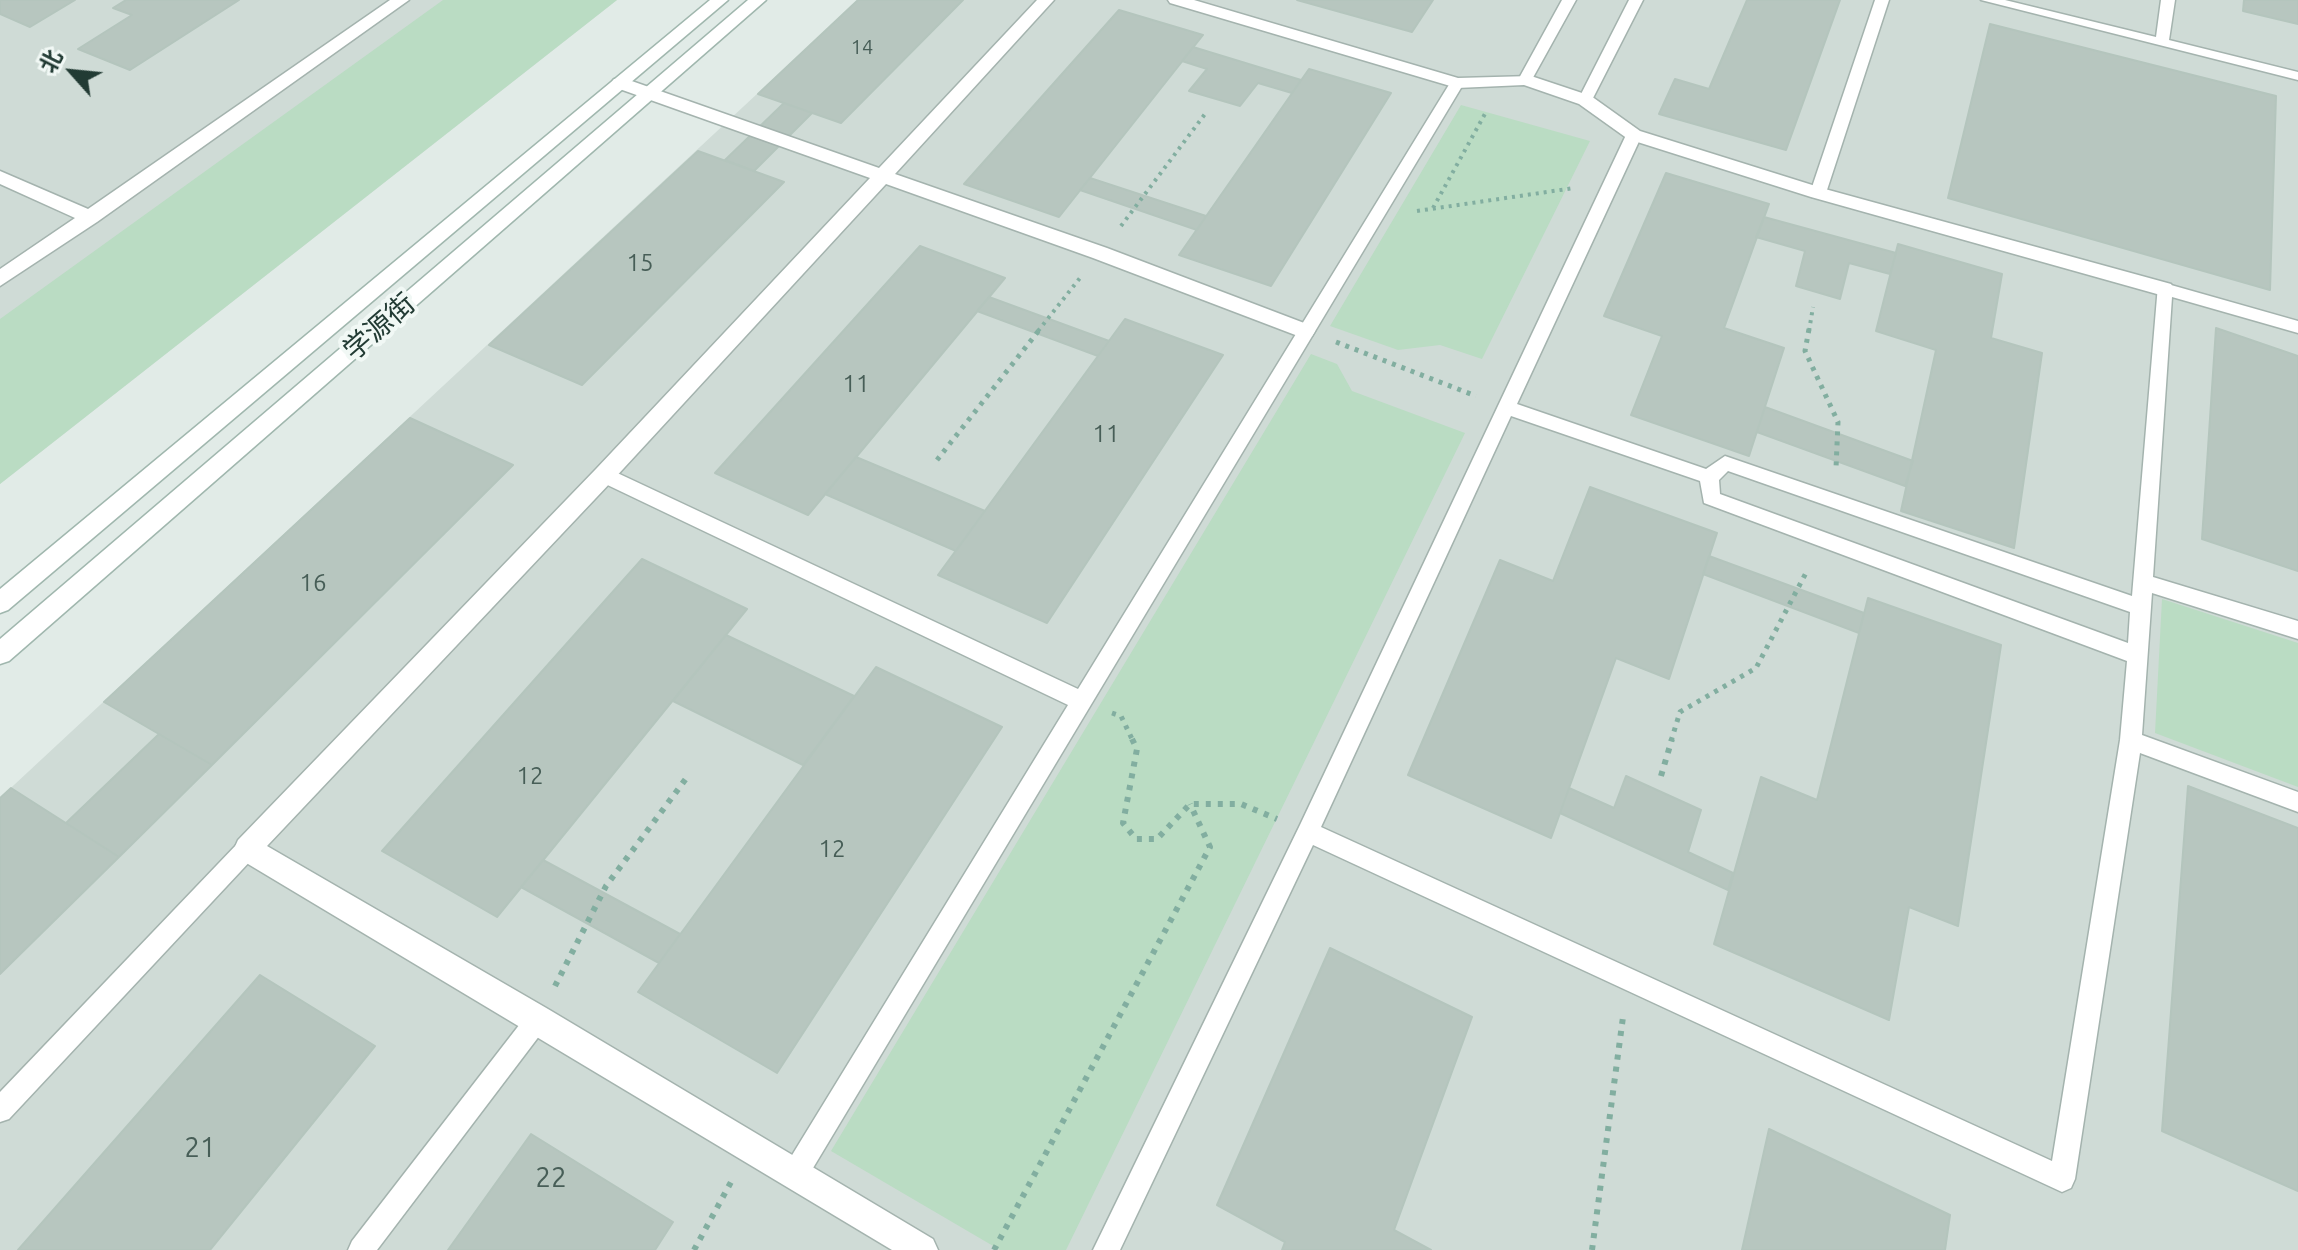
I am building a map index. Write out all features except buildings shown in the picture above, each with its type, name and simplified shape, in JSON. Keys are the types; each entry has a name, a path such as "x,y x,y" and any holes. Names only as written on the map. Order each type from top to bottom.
{"street":[{"path":"0,279 401,0"},
{"name":"学源街","path":"0,603 720,0"},
{"name":"学源街","path":"0,654 758,0"},
{"path":"922,1250 538,1019 247,849 604,475 1046,0"},
{"path":"1176,0 1457,83 1525,80 1585,100 1634,135 1818,193 2164,289"},
{"path":"620,83 1100,253 1305,331"},
{"path":"0,177 90,217"}],"lane":[{"path":"1525,80 1569,0"},
{"path":"1585,100 1636,0"},
{"path":"1818,193 1882,0"},
{"path":"1988,0 2298,76"},
{"path":"2162,43 2168,0"},
{"path":"795,1174 1457,83"},
{"path":"1106,1250 1308,832 1634,135"},
{"path":"1308,832 2062,1179 2131,740 2164,289 2298,327"},
{"path":"1505,407 1709,477"},
{"path":"1709,477 1725,463 2143,608"},
{"path":"604,475 1082,701"},
{"path":"1709,477 1711,498 2138,656"},
{"path":"2144,583 2298,630"},
{"path":"2131,740 2298,802"},
{"path":"0,1110 247,849"},
{"path":"361,1250 538,1019"}],"path":[{"path":"1432,209 1503,81"},
{"path":"937,460 1205,114"},
{"path":"1377,217 1609,183"},
{"path":"1305,331 1505,407"},
{"path":"1082,701 1121,716 1137,749 1123,823 1136,839 1157,839 1190,804 1241,804 1308,832"},
{"path":"538,1019 606,886 688,776"},
{"path":"994,1250 1210,847 1190,804"},
{"path":"1592,1250 1628,979"},
{"path":"694,1250 750,1146"}],"shaded area":[{"path":"0,0 617,0 0,484"},
{"path":"858,0 2298,0 2298,1250 0,1250 0,798"}],"green space":[{"path":"443,0 617,0 0,484 0,319"},
{"path":"1461,105 1590,141 1482,359 1440,345 1398,350 1330,326"},
{"path":"1311,354 1337,364 1352,391 1465,433 1066,1250 1000,1250 831,1151"},
{"path":"2162,599 2298,643 2298,787 2155,733"}]}
